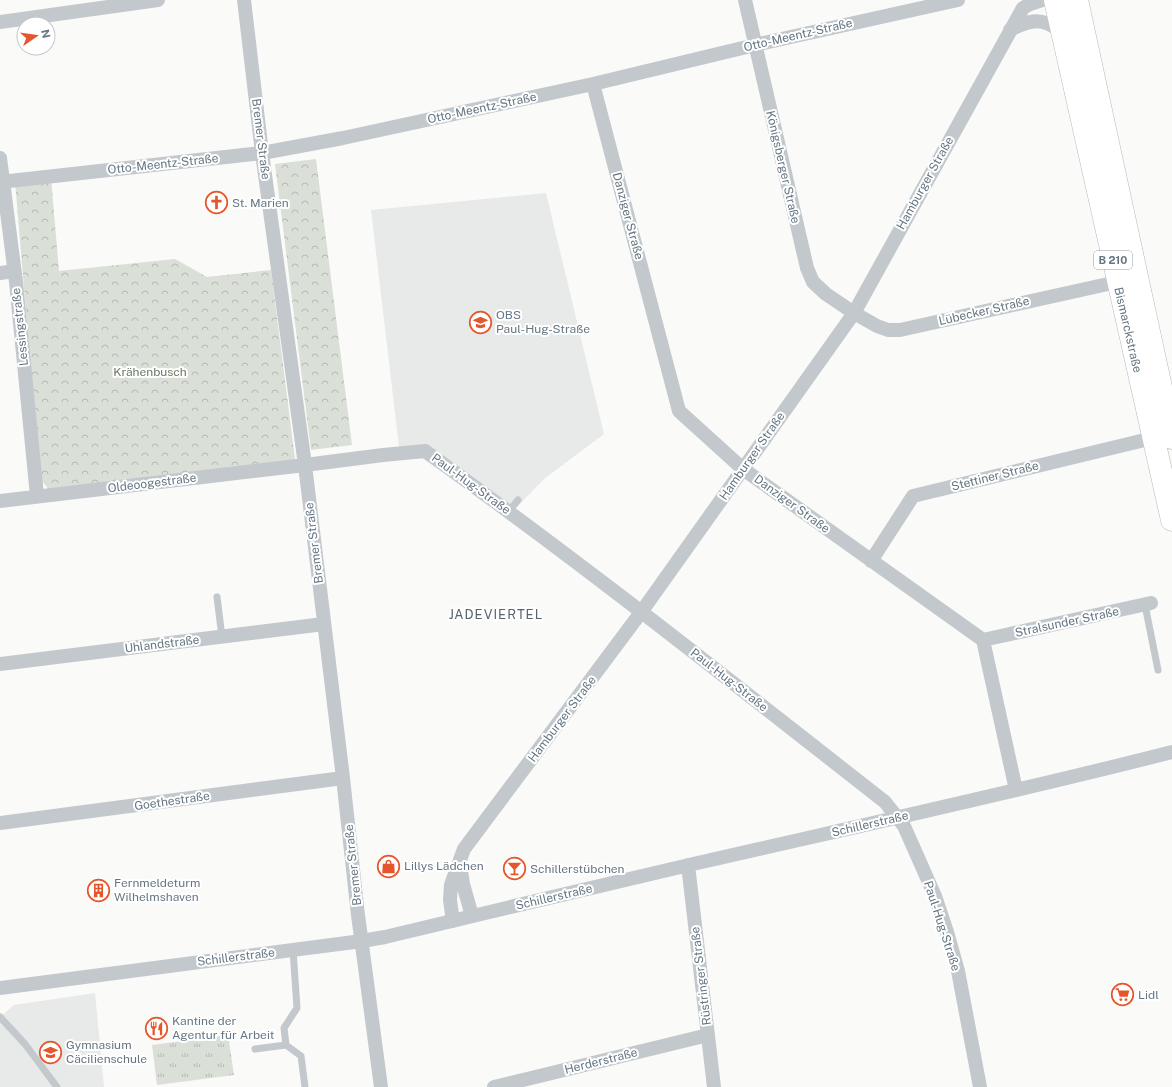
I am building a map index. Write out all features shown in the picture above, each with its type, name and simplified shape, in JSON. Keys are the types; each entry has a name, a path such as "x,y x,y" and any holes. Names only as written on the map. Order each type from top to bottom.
{"main road":[{"name":"Bismarckstraße","path":"1055,0 1117,282 1162,438"},
{"name":"Bismarckstraße","path":"1077,0 1162,438 1172,520"}],"street":[{"path":"0,22 158,0"},
{"name":"Bremer Straße","path":"244,0 262,153 305,465 381,1087"},
{"name":"Königsberger Straße","path":"745,0 807,268 813,282 826,294 854,313"},
{"name":"Otto-Meentz-Straße","path":"2,182 262,153 343,138 593,84 755,45 958,0"},
{"name":"Hamburger Straße","path":"453,920 450,900 451,885 464,849 642,611 854,313 1023,8 1042,0"},
{"path":"1062,0 1071,7 1081,21"},
{"path":"1010,30 1032,21 1039,21 1053,26 1062,32"},
{"name":"Danziger Straße","path":"593,84 679,411 743,469 983,640"},
{"name":"Lessingstraße","path":"0,158 14,271 37,496"},
{"path":"0,273 14,271"},
{"name":"Lübecker Straße","path":"854,313 877,326 888,330 900,330 1117,282"},
{"name":"Stettiner Straße","path":"871,561 913,496 1162,438"},
{"name":"Paul-Hug-Straße","path":"305,465 425,451 509,511 642,611 885,802 903,825 935,896 958,971 980,1087"},
{"name":"Oldeoogestraße","path":"0,501 305,465"},
{"name":"Stralsunder Straße","path":"983,640 1148,604"},
{"name":"Uhlandstraße","path":"0,664 324,624"},
{"path":"983,640 1016,790"},
{"name":"Schillerstraße","path":"1,990 385,937 688,865 898,818 1172,752"},
{"name":"Goethestraße","path":"0,823 343,778"},
{"path":"460,860 463,884 472,916"},
{"name":"Rüstringer Straße","path":"688,865 714,1087"},
{"name":"Herderstraße","path":"494,1087 708,1035"}],"lane":[{"path":"509,511 518,500"},
{"path":"217,597 222,637"},
{"path":"1148,604 1158,670"},
{"path":"286,1045 284,1028 297,1008 293,950"},
{"path":"0,1017 25,1044 57,1087"},
{"path":"255,1049 286,1045 301,1056 305,1087"}],"shaded area":[{"name":"OBS Paul-Hug-Straße","path":"546,193 604,434 544,479 516,508 426,445 399,447 371,210"},
{"name":"Gymnasium Cäcilienschule","path":"95,993 104,1087 0,1087 0,1017 14,1005"}],"green space":[{"path":"316,159 352,445 311,450 275,164"},
{"name":"Krähenbusch","path":"51,178 59,271 175,259 207,277 271,270 296,467 52,494 40,478 15,181"},
{"path":"228,1035 234,1075 157,1085 152,1045"}],"place":[{"name":"St. Marien","path":"217,203"},
{"name":"OBS Paul-Hug-Straße","path":"481,322"},
{"name":"Lillys Lädchen","path":"389,866"},
{"name":"Schillerstübchen","path":"515,869"},
{"name":"Fernmeldeturm Wilhelmshaven","path":"99,890"},
{"name":"Lidl","path":"1122,995"},
{"name":"Kantine der Agentur für Arbeit","path":"156,1028"},
{"name":"Gymnasium Cäcilienschule","path":"50,1052"}],"district":[{"name":"JADEVIERTEL","path":"496,614"}]}
